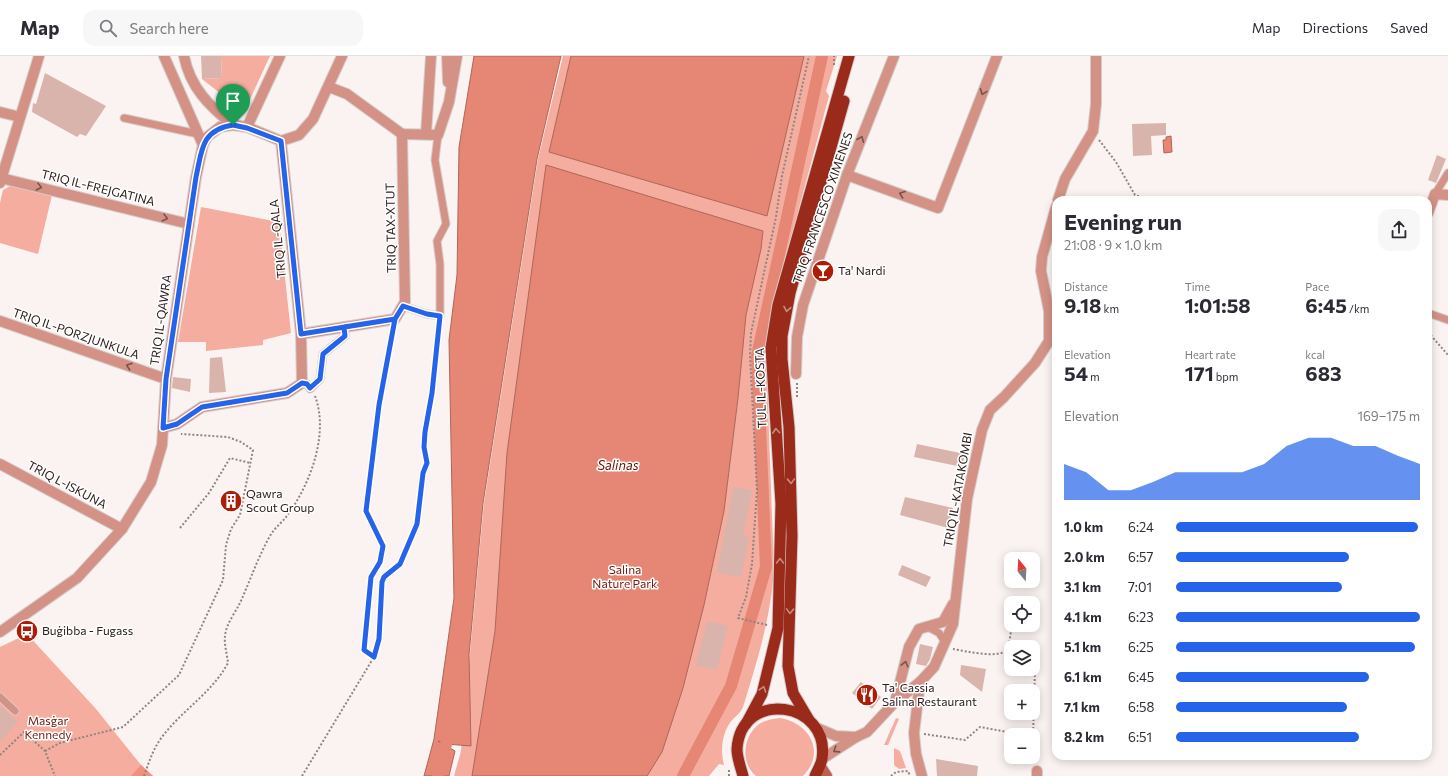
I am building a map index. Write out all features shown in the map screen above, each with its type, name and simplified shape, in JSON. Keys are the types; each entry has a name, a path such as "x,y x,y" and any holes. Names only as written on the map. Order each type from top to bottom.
{"highway":[{"name":"TUL IL-KOSTA","path":"741,773 737,751 740,735 762,694 778,628 780,504 771,348 778,305 849,56"},
{"name":"TUL IL-KOSTA","path":"821,762 822,745 812,724 793,694 788,666 792,536 789,427 782,359 782,336 790,293 856,56"},
{"path":"746,724 764,712 771,709 781,708 791,710 812,724"},
{"path":"815,776 821,762"}],"main road":[{"path":"821,762 828,776"}],"street":[{"path":"1,180 38,56"},
{"path":"164,56 203,145"},
{"path":"184,56 192,81 200,94 211,107 233,125"},
{"path":"247,128 280,56"},
{"path":"281,141 299,135 313,119 342,56"},
{"path":"426,134 431,56"},
{"path":"447,56 449,102"},
{"path":"329,87 347,94 402,134 438,135 449,102 457,56"},
{"name":"TRIQ FRANCESCO XIMENES","path":"796,374 798,337 803,305 847,175 894,56"},
{"path":"847,175 938,208 997,56"},
{"path":"1059,196 1065,179 1093,131 1096,104 1096,56"},
{"path":"0,112 20,118"},
{"name":"TRIQ IL-QAWRA","path":"0,632 76,578 122,529 151,482 162,445 166,379 189,224 203,145 207,137 220,127 233,125 247,128 281,141"},
{"name":"TRIQ TAX-XTUT","path":"395,319 405,302 402,134"},
{"name":"TRIQ IL-QALA","path":"281,141 306,386"},
{"name":"TRIQ IL-FREJGATINA","path":"1,180 189,224"},
{"path":"1432,202 1435,194 1448,195"},
{"path":"1052,221 1042,257 1041,271 1049,311 1052,341"},
{"path":"301,334 395,319"},
{"name":"TRIQ IL-PORZJUNKULA","path":"0,321 166,379"},
{"name":"TRIQ IL-KATAKOMBI","path":"821,762 856,737 867,732 896,702 920,682 934,667 953,624 954,602 967,499 982,430 990,410 1035,363 1052,341"},
{"path":"163,428 177,424 202,407 287,393 306,386"},
{"name":"TRIQ L-ISKUNA","path":"0,464 122,529"},
{"name":"TRIQ IL-KATAKOMBI","path":"896,702 908,648 919,628 943,622 954,602"},
{"path":"920,682 914,733 916,754 922,776"},
{"path":"910,690 913,702 910,739 915,776"},
{"path":"812,724 836,736 856,737"}],"lane":[{"path":"124,118 198,134"},
{"path":"403,306 427,314 440,316 440,264 437,240 446,224 436,160 438,135"},
{"path":"1435,194 1448,173"},
{"path":"1432,314 1448,320"},
{"path":"306,386 320,379 323,354 345,336 344,327"},
{"path":"926,626 939,633 943,645"},
{"path":"0,697 15,711"}],"path":[{"path":"1093,131 1116,162 1135,195 1138,196"},
{"path":"302,776 374,657 379,639 382,582 384,577 400,564 417,524 423,473 427,463 424,447 425,432 432,393 440,316"},
{"path":"374,657 364,650 371,577 380,562 383,546 366,511 379,405 395,319"},
{"path":"1432,337 1448,355"},
{"path":"144,776 154,749 163,735 214,684 228,663 224,637 226,629 269,537 276,526 288,514 312,468 320,420 319,406 306,386"},
{"path":"45,750 60,743 123,727 179,675 223,580 226,546 231,529 240,515 253,450 241,442 228,437 181,435 177,424"},
{"path":"180,528 209,493 230,458 250,463"},
{"path":"738,618 762,624"},
{"path":"943,645 977,653 1004,653 1008,650 1011,632"},
{"path":"1033,728 1035,676"},
{"path":"914,733 965,740 980,727 1004,731"},
{"path":"0,755 24,732 45,750 55,776"},
{"path":"891,776 896,772 908,771 910,776"}],"green space":[{"path":"221,56 270,56 244,112 202,79 222,78"},
{"name":"Salinas","path":"563,56 837,56 826,91 829,96 800,204 766,352 774,569 767,622 743,707 729,724 724,735 722,753 724,765 719,764 709,776 454,776 461,751 484,503 538,159"},
{"path":"12,185 52,195 38,254 0,243 0,203 3,190"},
{"path":"201,207 279,222 291,333 263,340 263,345 206,351 206,342 178,342"},
{"name":"Masġar Kennedy","path":"27,634 96,709 141,765 153,776 0,776 0,647"},
{"path":"780,718 791,721 807,732 814,749 810,767 803,776 756,776 747,764 747,742 754,729 759,724"},
{"path":"896,718 899,719 888,745 884,745"},
{"path":"894,748 900,751 906,768 899,769 894,765"}],"shaded area":[{"path":"141,765 153,776 131,776"}],"water":[{"path":"474,56 561,56 537,159 483,503 469,655 471,746 446,744 438,741 455,751 449,776 424,776 434,739 454,598 449,340 457,275 459,147"},
{"path":"571,56 804,56 767,216 549,152"},
{"path":"1171,136 1172,152 1164,153 1163,140 1166,140 1166,137"},
{"name":"Salinas","path":"546,165 763,231 761,249 746,315 738,398 724,511 704,605 683,688 662,752 647,776 472,776 495,631 507,453"}],"building":[{"path":"201,56 221,56 222,78 202,79"},
{"path":"45,73 106,106 86,136 80,134 77,137 32,112 33,103 36,104"},
{"path":"1166,123 1166,135 1151,136 1152,155 1133,156 1132,124"},
{"path":"1437,155 1446,159 1436,183 1428,180"},
{"path":"222,357 226,392 209,393 210,358"},
{"path":"173,377 191,379 190,392 172,388"},
{"path":"917,444 965,454 962,467 914,457"},
{"path":"733,487 752,490 743,535 749,536 741,577 717,573"},
{"path":"905,497 953,508 948,528 900,515"},
{"path":"902,565 931,577 926,587 898,575"},
{"path":"707,621 728,626 717,670 696,665"},
{"path":"920,644 933,647 930,659 926,666 916,664"},
{"path":"961,665 986,669 982,692 960,675"},
{"name":"Ta' Cassia Salina Restaurant","path":"861,682 881,697 872,709 852,693"},
{"path":"0,706 18,722 0,742"},
{"path":"936,759 978,766 977,776 937,776"}],"waterway":[{"path":"683,776 731,686 766,567 757,356 822,56"},
{"path":"438,776 446,744"}],"place":[{"name":"Ta' Nardi","path":"823,271"},
{"name":"Qawra Scout Group","path":"231,501"},
{"name":"Buġibba - Fugass","path":"27,631"},
{"name":"Ta' Cassia Salina Restaurant","path":"867,695"}],"route":[{"path":"233,125 220,127 207,137 203,145 196,177 166,379 163,428 177,424 202,407 287,393 302,383 307,384 310,388 320,379 323,354 345,336 344,327 395,319 379,405 366,511 383,546 380,562 371,577 364,650 374,657 379,639 383,594 382,582 384,577 400,564 417,524 423,473 427,463 424,457 425,432 432,393 440,316 427,314 403,306 395,319 301,334 281,141 247,128 233,125"}],"park label":[{"name":"Salina Nature Park","path":"625,577"}]}
